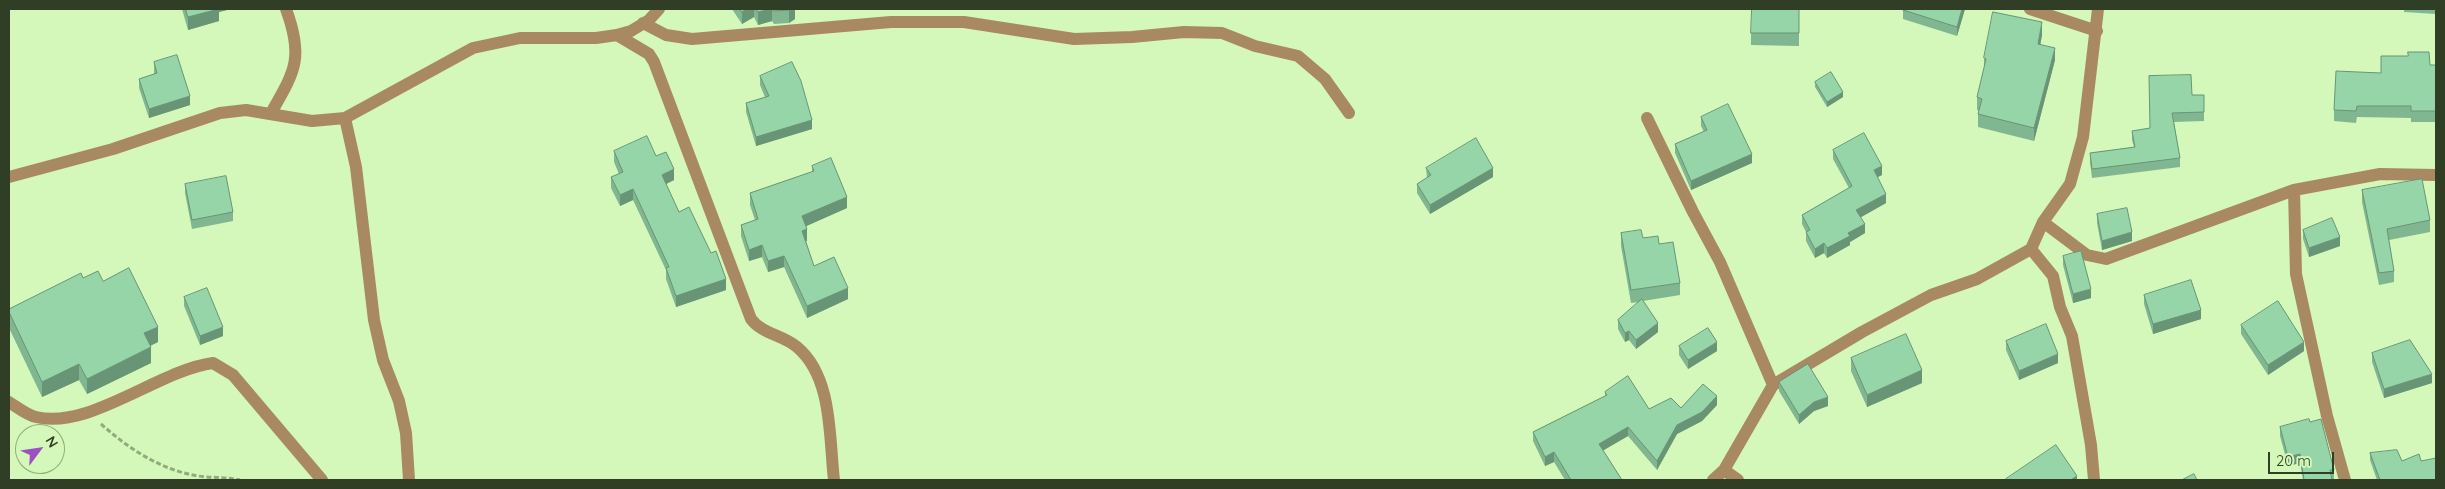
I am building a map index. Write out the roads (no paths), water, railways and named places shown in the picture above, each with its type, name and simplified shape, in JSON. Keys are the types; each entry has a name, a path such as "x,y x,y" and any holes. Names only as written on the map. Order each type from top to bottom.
{"street":[{"path":"271,113 291,78 296,63 296,46 286,9"},
{"path":"9,177 113,149 220,113 246,110 312,121 345,118 473,48 520,38 596,38 617,35 632,31 659,9"},
{"path":"2030,9 2097,31"},
{"path":"1713,480 1724,470 1773,384 1914,304 1977,278 2031,249 2043,222 2070,184 2083,137 2097,31 2098,9"},
{"path":"643,23 666,35 692,39 891,22 964,22 1074,39 1132,37 1184,32 1222,33 1255,46 1298,56 1325,79 1349,113"},
{"path":"617,35 649,54 654,62 751,320 761,328 789,341 799,348 817,375 825,396 834,480"},
{"path":"345,118 357,176 374,320 383,360 399,401 404,425 409,480"},
{"path":"1647,118 1720,262 1773,384"},
{"path":"2043,222 2087,255 2106,259 2294,190 2380,174 2436,175"},
{"path":"2294,190 2296,274 2327,416 2345,480"},
{"path":"2031,249 2053,276 2060,307 2072,336 2091,445 2094,480"},
{"path":"9,402 35,417 66,418 133,394 184,369 213,363 233,375 322,480"},
{"path":"1724,470 1738,480"}]}
